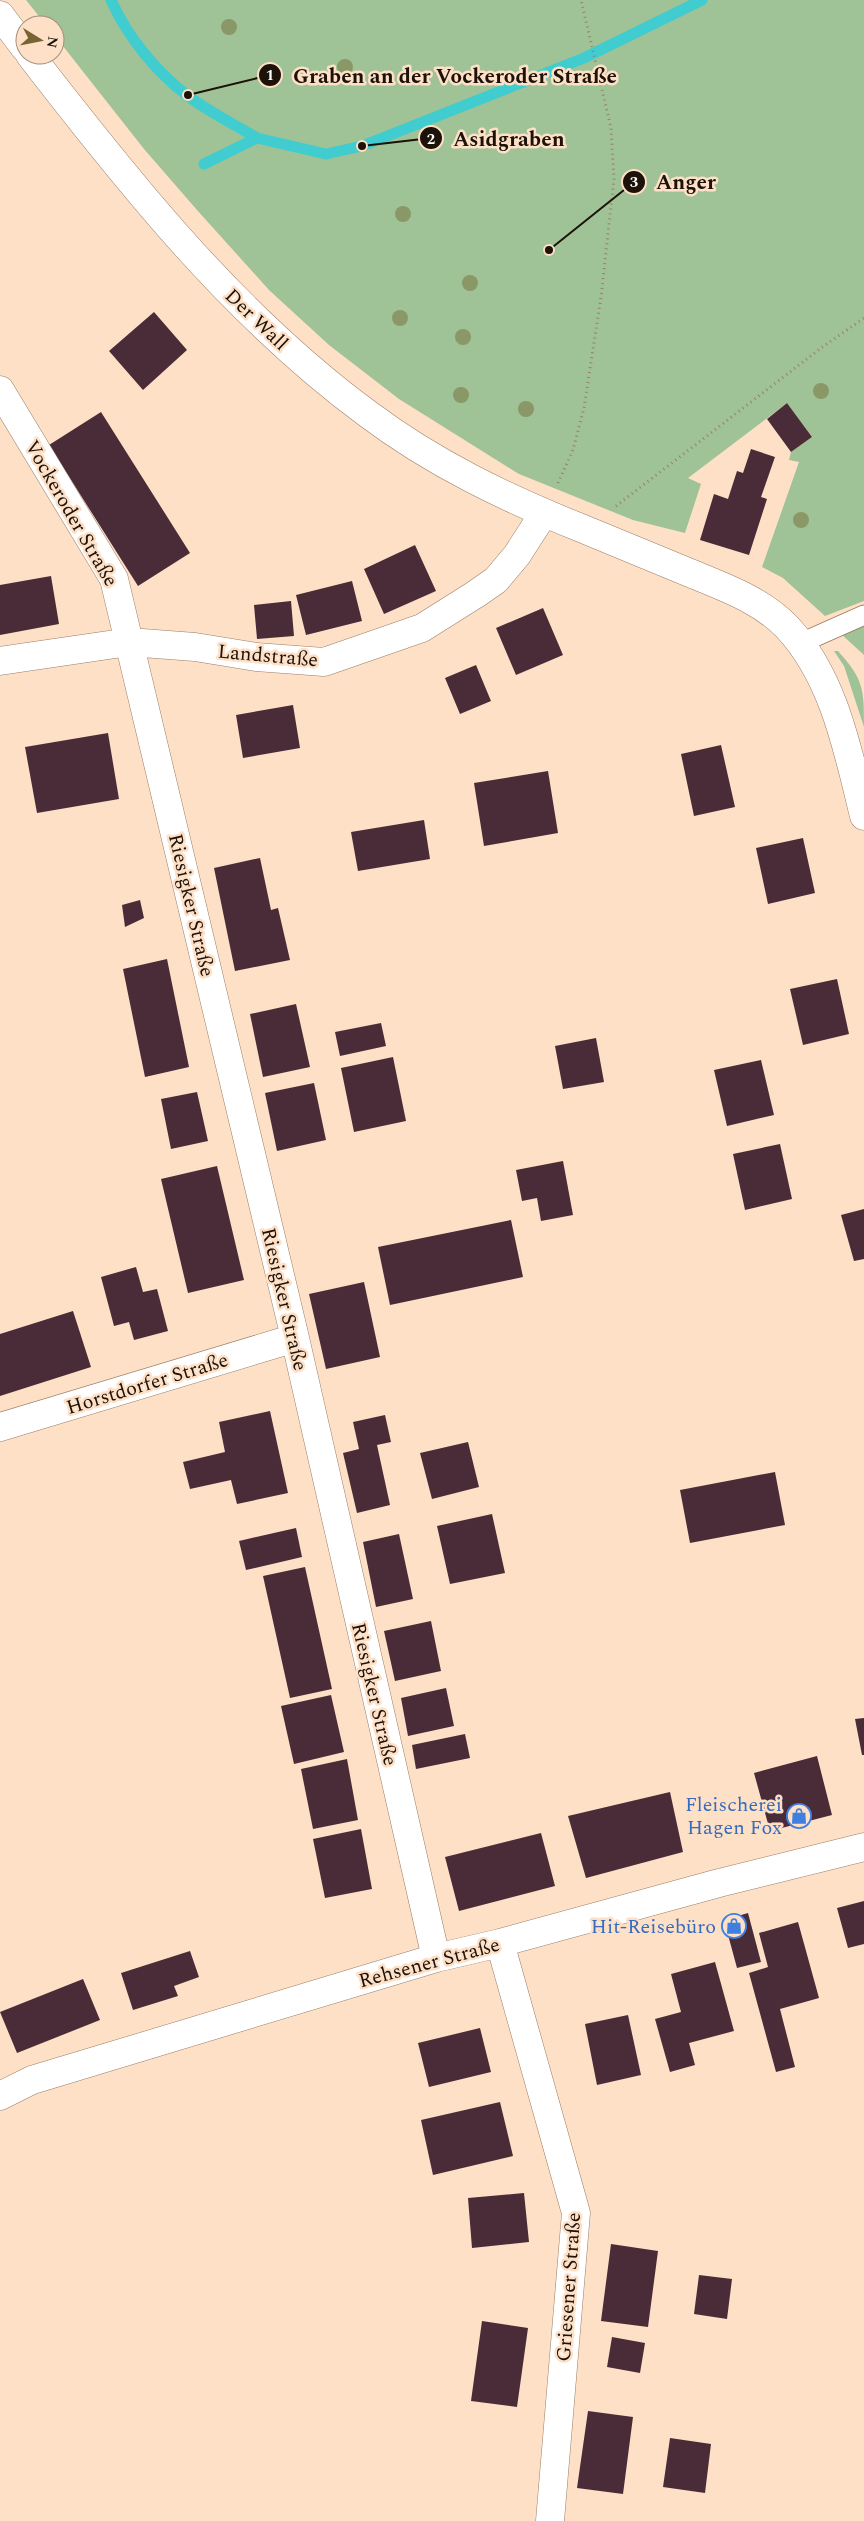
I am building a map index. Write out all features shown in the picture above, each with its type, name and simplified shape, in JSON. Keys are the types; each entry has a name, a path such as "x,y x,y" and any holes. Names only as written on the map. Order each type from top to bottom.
{"street":[{"path":"0,15 15,35"},
{"name":"Der Wall","path":"38,65 87,129 207,270 261,325 311,371 371,416 423,451 488,488 748,599 768,610 786,626 801,643 820,673 833,705 864,816"},
{"name":"Vockeroder Straße","path":"0,390 114,579 129,642"},
{"name":"Landstraße","path":"0,661 129,642 195,647 256,657 324,662 422,628 476,594 496,580 517,556 544,513"},
{"name":"Riesigker Straße","path":"129,642 295,1338 436,1958"},
{"name":"Horstdorfer Straße","path":"0,1427 295,1338"},
{"name":"Rehsener Straße","path":"0,2096 32,2080 436,1958 500,1943 719,1883 864,1847"},
{"name":"Griesener Straße","path":"500,1943 576,2213 550,2521"}],"lane":[{"path":"801,643 864,616"}],"path":[{"path":"544,513 573,450 584,408 601,297 613,188 614,154 600,74 581,0"},
{"path":"613,509 821,348 864,318"}],"green space":[{"path":"26,0 864,0 864,601 825,616 783,578 762,567 799,462 789,460 791,452 812,437 787,403 688,478 701,484 685,533 633,520 519,474 399,399 329,345 269,290 144,149 65,49 65,15 38,15"},
{"path":"864,624 864,655 840,633"},
{"path":"834,651 838,651 847,661 858,678 863,694 864,727 844,666"}],"building":[{"path":"154,312 187,350 143,390 109,351"},
{"path":"787,403 812,437 791,452 767,419"},
{"path":"101,412 190,553 138,586 49,445"},
{"path":"751,449 775,457 761,497 767,499 749,555 700,540 714,494 728,499 737,471 743,473"},
{"path":"415,545 436,591 384,614 364,569"},
{"path":"51,576 59,624 0,635 0,585"},
{"path":"352,581 362,621 306,635 296,595"},
{"path":"291,601 294,636 257,639 254,605"},
{"path":"543,608 563,655 516,675 496,628"},
{"path":"476,665 491,701 460,714 445,678"},
{"path":"293,705 300,748 243,758 236,715"},
{"path":"108,733 119,799 37,813 25,747"},
{"path":"721,745 735,807 694,816 681,754"},
{"path":"548,771 558,833 484,846 474,783"},
{"path":"424,820 430,859 358,871 351,832"},
{"path":"803,838 815,893 768,904 756,848"},
{"path":"260,858 271,910 278,908 290,960 235,971 214,868"},
{"path":"140,900 144,918 125,927 122,905"},
{"path":"167,959 189,1067 145,1077 123,969"},
{"path":"837,979 849,1034 803,1045 790,989"},
{"path":"296,1004 310,1067 263,1077 250,1014"},
{"path":"381,1023 386,1046 340,1056 335,1032"},
{"path":"596,1038 604,1082 563,1089 555,1046"},
{"path":"393,1057 406,1121 354,1132 341,1068"},
{"path":"761,1060 774,1115 727,1126 714,1070"},
{"path":"314,1083 326,1140 277,1151 265,1093"},
{"path":"197,1092 208,1141 171,1149 161,1099"},
{"path":"780,1144 792,1199 745,1210 733,1154"},
{"path":"563,1161 573,1215 541,1221 537,1198 522,1201 516,1170"},
{"path":"217,1166 244,1280 188,1293 161,1179"},
{"path":"864,1209 864,1259 854,1261 841,1215"},
{"path":"511,1220 523,1277 390,1305 378,1247"},
{"path":"136,1267 143,1292 157,1289 168,1331 134,1340 129,1322 114,1326 101,1277"},
{"path":"364,1282 380,1357 326,1369 309,1294"},
{"path":"73,1311 91,1367 0,1396 0,1334"},
{"path":"270,1411 288,1493 237,1504 231,1480 190,1489 183,1462 225,1452 219,1422"},
{"path":"385,1415 391,1442 377,1445 390,1505 357,1513 343,1453 359,1449 353,1422"},
{"path":"468,1442 479,1487 432,1499 420,1453"},
{"path":"775,1472 785,1525 690,1543 680,1490"},
{"path":"492,1514 505,1573 450,1584 437,1526"},
{"path":"296,1528 302,1557 246,1570 239,1541"},
{"path":"399,1534 413,1599 376,1607 363,1542"},
{"path":"305,1567 332,1689 290,1698 263,1576"},
{"path":"431,1621 441,1671 395,1681 384,1631"},
{"path":"446,1688 454,1726 408,1736 401,1698"},
{"path":"331,1695 344,1752 294,1764 281,1706"},
{"path":"864,1718 864,1755 862,1755 855,1719"},
{"path":"465,1734 470,1758 416,1769 412,1745"},
{"path":"817,1756 832,1815 770,1831 754,1773"},
{"path":"347,1759 358,1820 313,1829 301,1769"},
{"path":"670,1792 683,1852 586,1878 568,1816"},
{"path":"361,1829 372,1889 325,1898 313,1839"},
{"path":"541,1833 555,1886 459,1911 445,1857"},
{"path":"864,1901 864,1944 848,1948 837,1908"},
{"path":"748,1913 761,1962 737,1968 724,1920"},
{"path":"798,1922 819,1998 780,2009 795,2067 776,2072 749,1973 768,1967 759,1933"},
{"path":"190,1951 199,1977 174,1986 178,1996 133,2010 121,1973"},
{"path":"715,1962 734,2031 689,2043 695,2065 670,2072 655,2019 681,2012 671,1974"},
{"path":"83,1979 100,2020 17,2053 0,2012"},
{"path":"628,2015 641,2075 597,2085 585,2024"},
{"path":"480,2028 491,2072 429,2087 418,2043"},
{"path":"500,2102 513,2156 433,2175 421,2120"},
{"path":"524,2193 529,2242 472,2248 468,2198"},
{"path":"611,2244 658,2251 648,2327 601,2321"},
{"path":"699,2275 732,2279 727,2319 694,2314"},
{"path":"482,2321 528,2328 517,2407 471,2401"},
{"path":"612,2337 645,2343 640,2373 607,2367"},
{"path":"588,2411 633,2417 623,2494 577,2488"},
{"path":"670,2438 711,2444 705,2493 663,2487"}],"waterway":[{"path":"111,0 134,40 165,76 196,102 257,138"},
{"path":"204,164 257,138 326,154 362,146 584,58 702,0"}],"place":[{"name":"Graben an der Vockeroder Straße","path":"188,95"},
{"name":"Asidgraben","path":"362,146"},
{"name":"Anger","path":"549,250"},
{"name":"Fleischerei Hagen Fox","path":"799,1816"},
{"name":"Hit-Reisebüro","path":"734,1926"}]}
